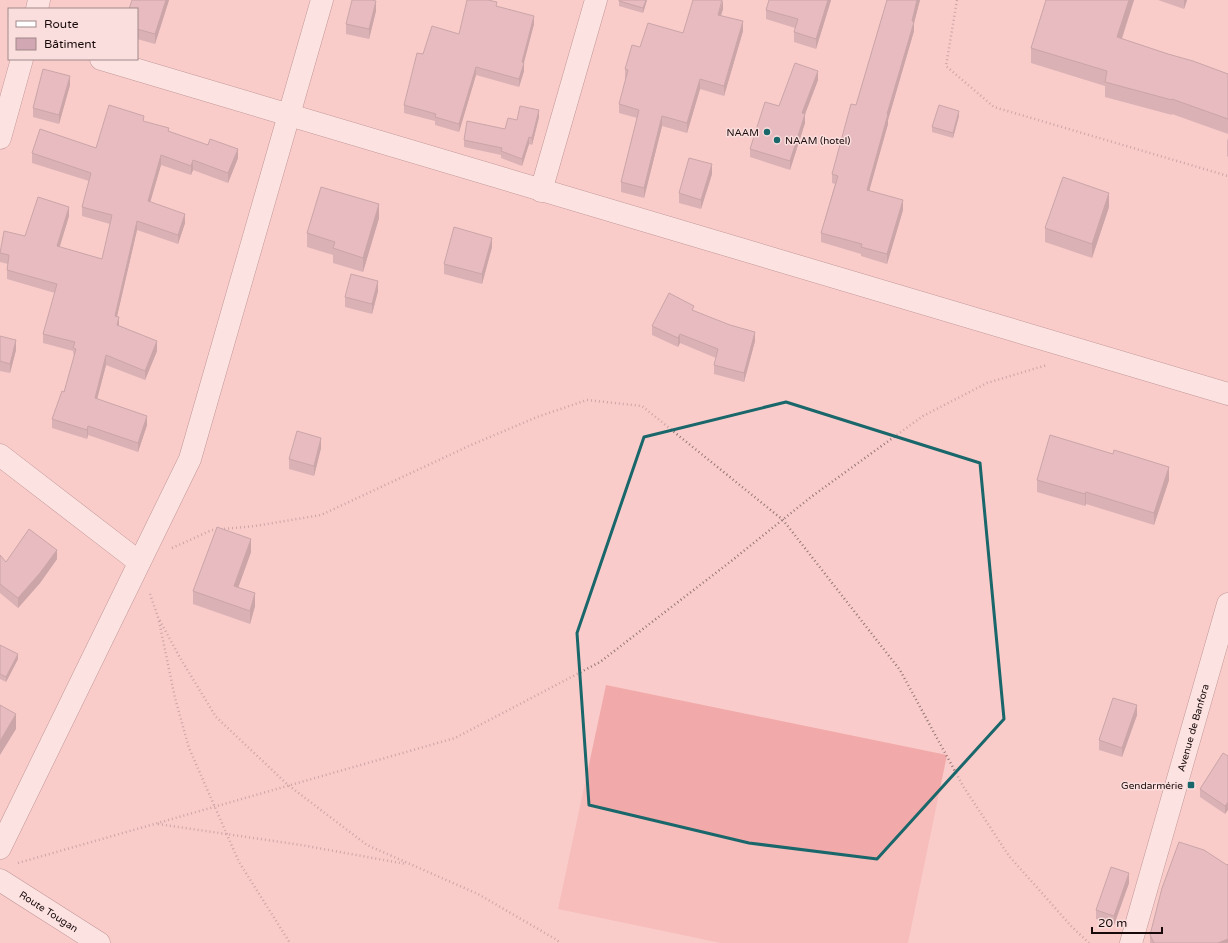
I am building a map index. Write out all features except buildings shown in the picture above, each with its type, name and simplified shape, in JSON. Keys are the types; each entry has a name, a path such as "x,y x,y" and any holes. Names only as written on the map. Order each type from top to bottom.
{"street":[{"path":"0,848 190,459 322,0"},
{"path":"541,191 596,0"},
{"path":"0,138 22,60"},
{"path":"104,60 1228,394"},
{"path":"0,455 140,562"},
{"name":"Avenue de Banfora","path":"1131,943 1228,604"},
{"name":"Route Tougan","path":"0,880 98,943"}],"path":[{"path":"957,0 946,66 994,107 1228,176"},
{"path":"15,864 455,738 600,662 730,562 811,497 923,416 987,383 1052,363"},
{"path":"290,943 239,862 189,748 175,698 158,616 140,562 212,530 254,526 321,515 471,445 537,418 587,400 642,406 782,520 900,670 963,786 1009,856 1072,927 1089,943"},
{"path":"158,616 179,656 216,716 288,785 367,845 478,894 560,943"},
{"path":"156,823 227,835 301,845 411,865"}],"highlighted area":[{"path":"786,402 980,463 1004,719 877,859 749,843 589,805 577,633 644,437"}],"shaded area":[{"path":"606,685 947,755 908,943 721,943 558,909"}],"place":[{"name":"NAAM","path":"767,132"},
{"name":"NAAM (hotel)","path":"777,140"},
{"name":"Gendarmérie","path":"1191,785"}]}
